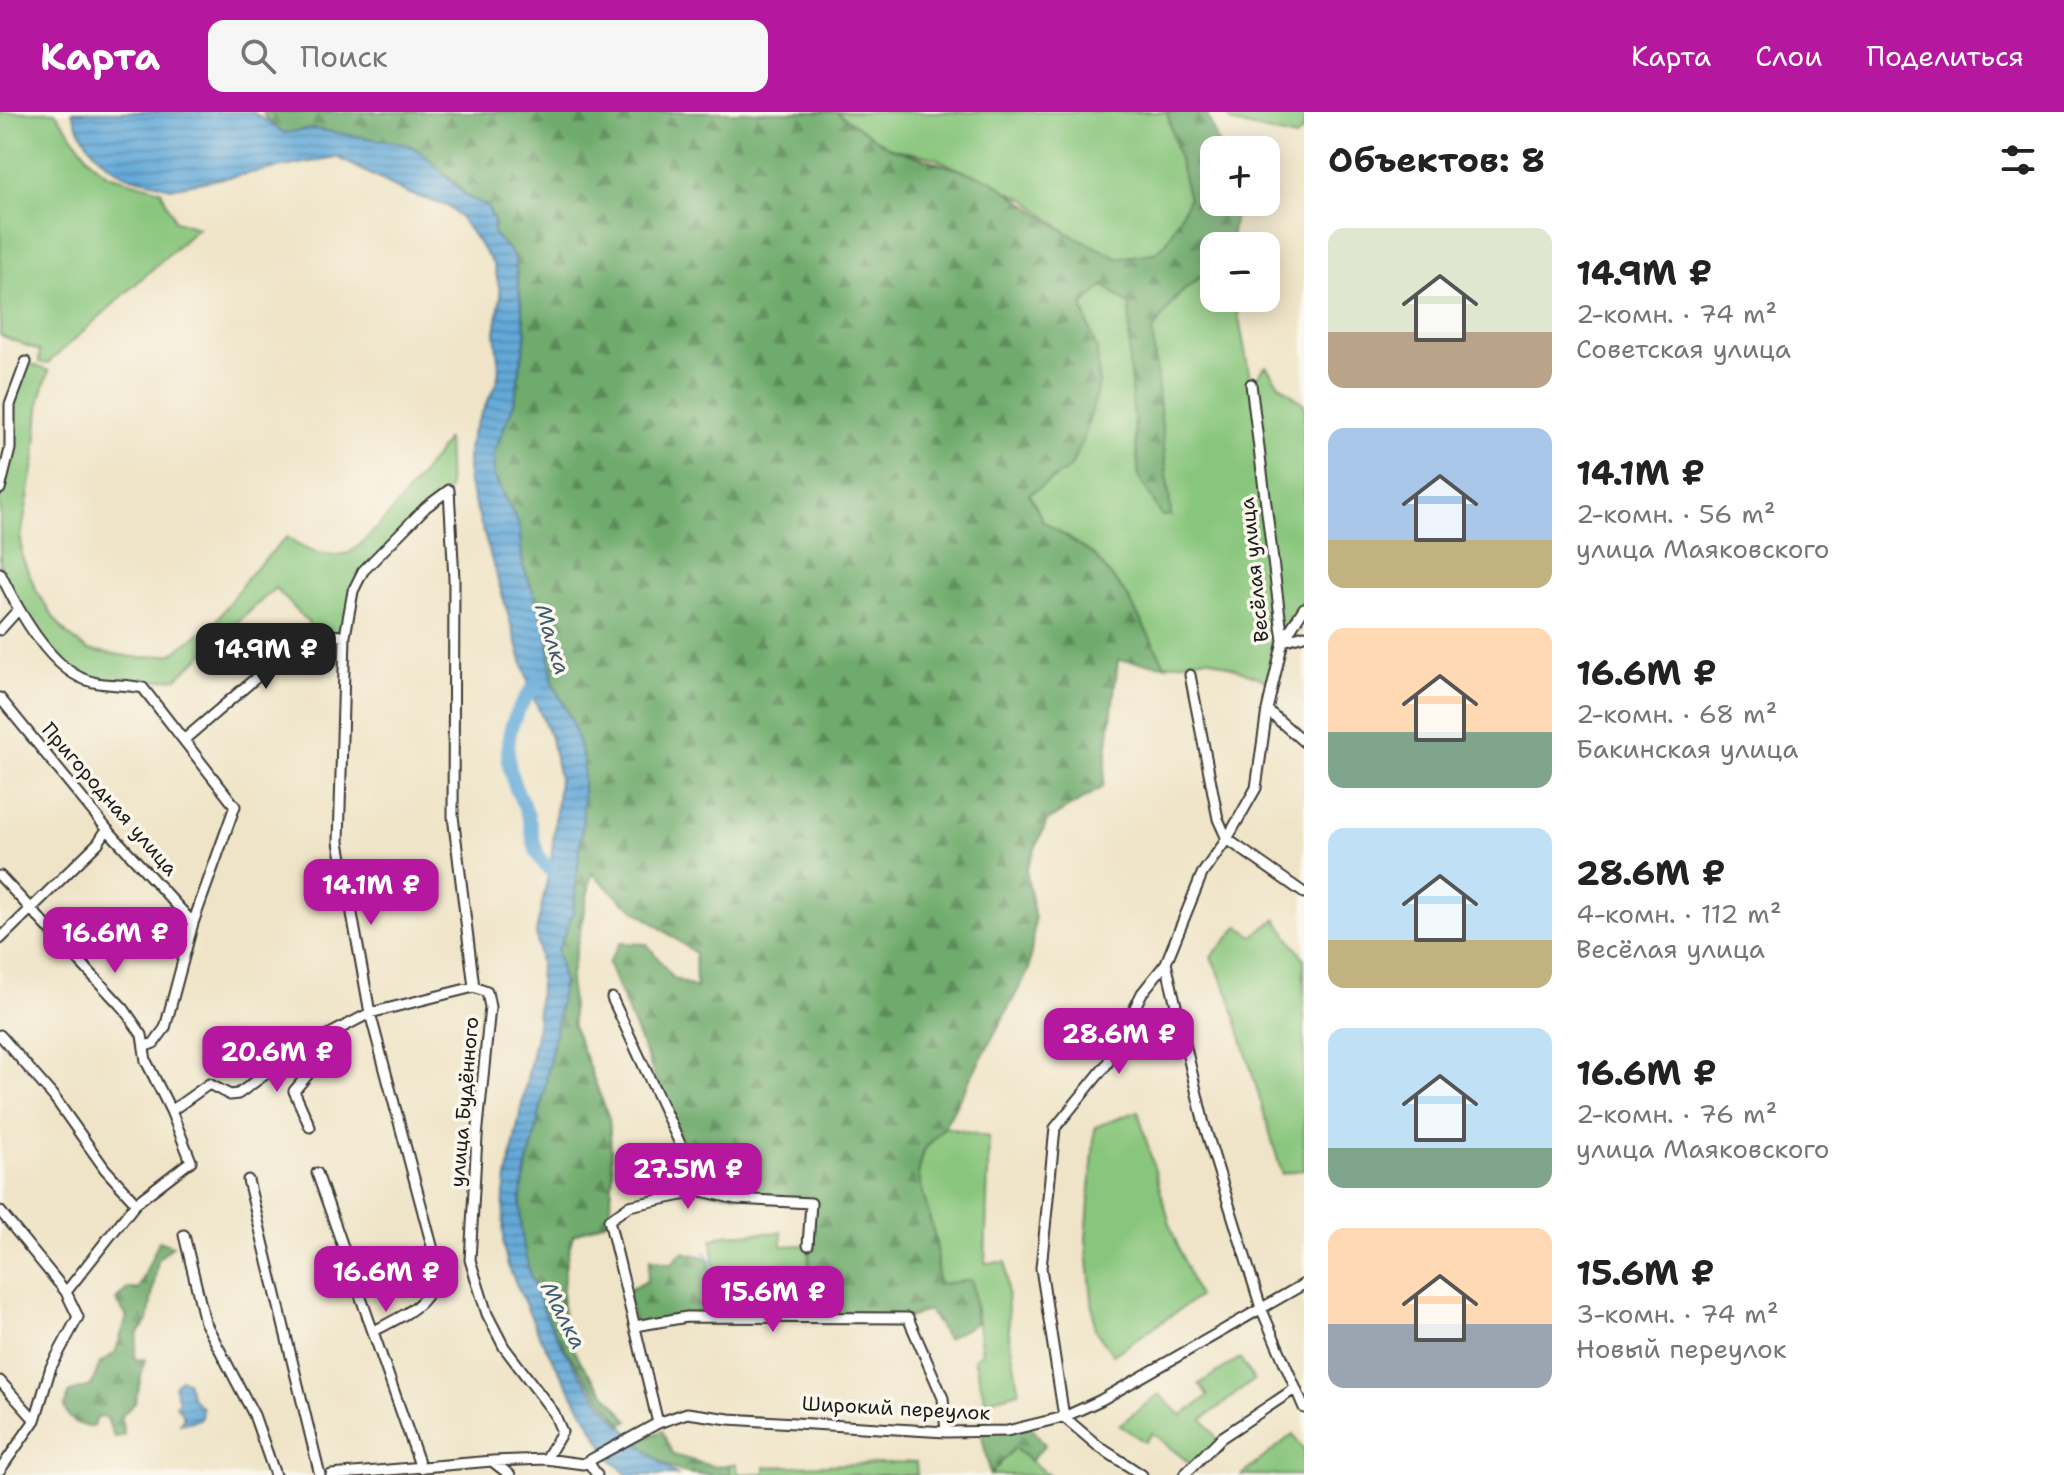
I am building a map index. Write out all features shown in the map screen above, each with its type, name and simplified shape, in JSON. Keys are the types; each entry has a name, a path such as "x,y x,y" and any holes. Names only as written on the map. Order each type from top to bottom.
{"street":[{"path":"0,489 10,449 10,405 26,362"},
{"name":"Весёлая улица","path":"1064,1417 1041,1268 1055,1128 1107,1064 1142,993 1166,963 1202,874 1227,839 1256,788 1267,710 1283,641 1251,384"},
{"name":"улица Будённого","path":"345,636 353,591 363,571 426,507 449,490 454,579 453,816 474,987 487,992 490,1007 477,1137 470,1260 487,1314 504,1347 554,1413 562,1432 546,1459"},
{"path":"0,573 17,611 54,656 73,673 91,682 143,688 186,738 235,806 193,923 165,1028 154,1043 146,1046"},
{"path":"1283,641 1304,608"},
{"path":"0,630 17,611"},
{"path":"186,738 307,634 345,636 339,842 370,1013 436,1261 433,1289 424,1300 374,1331"},
{"path":"1283,641 1304,635"},
{"path":"1190,675 1218,819 1227,839 1304,893"},
{"name":"Пригородная улица","path":"0,698 107,829 193,923"},
{"path":"1267,710 1304,742"},
{"path":"0,939 31,912 98,843 107,829"},
{"path":"0,876 124,1009 146,1046 146,1061 191,1161 136,1203 66,1292"},
{"path":"1166,963 1204,1124 1261,1308 1293,1390 1304,1408"},
{"path":"171,1111 209,1084 230,1095 238,1094 299,1050 370,1013 474,987"},
{"path":"612,998 702,1191"},
{"path":"0,1035 54,1097 105,1169 136,1203"},
{"path":"299,1050 310,1072 294,1091 310,1127"},
{"path":"317,1173 421,1468"},
{"path":"248,1180 320,1475"},
{"path":"658,1423 609,1220 629,1206 702,1191 736,1199 811,1203 808,1245"},
{"path":"0,1211 66,1292 78,1317 51,1367 35,1420 0,1470"},
{"path":"184,1235 205,1322 254,1415 275,1475"},
{"name":"Широкий переулок","path":"589,1463 646,1429 687,1413 729,1419 946,1432 1007,1431 1064,1417 1138,1381 1304,1284"},
{"path":"635,1326 687,1317 908,1318 943,1398 946,1432"},
{"path":"0,1381 35,1420"},
{"path":"1184,1475 1221,1438 1293,1390"},
{"path":"1064,1417 1098,1446 1142,1475"},
{"path":"331,1475 546,1459 589,1463 597,1475"},
{"path":"492,1461 510,1475"}],"green space":[{"path":"0,112 55,112 91,161 108,175 161,190 175,221 198,228 47,364 39,362 40,351 0,335"},
{"path":"263,112 836,112 888,147 991,180 1069,234 1117,258 1155,253 1166,243 1189,199 1167,112 1206,112 1215,136 1200,136 1200,216 1235,216 1232,232 1200,232 1200,278 1180,294 1152,331 1171,515 1162,516 1139,477 1129,362 1130,306 1104,285 1082,306 1097,351 1099,384 1085,435 1070,468 1029,494 1043,521 1094,555 1128,597 1165,665 1118,660 1103,787 1047,821 1026,870 1035,919 1029,970 944,1127 924,1150 918,1174 936,1242 938,1284 972,1280 976,1323 947,1339 928,1310 908,1318 815,1317 814,1273 809,1271 810,1203 702,1191 608,963 620,943 647,944 673,978 696,988 695,953 621,900 592,873 570,979 573,1026 609,1118 613,1175 609,1220 573,1235 566,1263 563,1309 569,1338 580,1361 629,1421 623,1424 565,1348 535,1291 521,1229 521,1197 563,982 557,952 573,912 583,819 583,758 572,721 553,684 546,625 523,566 519,525 494,477 494,452 514,404 526,334 514,257 493,233 494,221 487,206 467,197 454,181 409,145 314,129 284,133 269,124"},
{"path":"836,112 1167,112 1189,199 1166,243 1155,253 1117,258 1069,234 1027,200 935,158 870,143"},
{"path":"1226,112 1304,112 1304,129 1296,138 1232,123"},
{"path":"1200,277 1200,312 1238,312 1251,383 1266,366 1279,384 1304,404 1304,608 1283,641 1273,683 1208,658 1165,665 1128,597 1094,555 1043,521 1029,494 1069,468 1081,307 1103,285 1130,305 1129,362 1139,477 1171,515 1152,331 1179,294"},
{"path":"26,362 49,371 40,398 35,458 21,537 22,557 36,590 54,618 67,634 88,650 141,658 172,654 216,621 250,574 287,537 300,546 322,554 345,554 354,549 399,502 447,438 449,490 363,571 345,636 307,634 309,623 275,588 177,678 144,682 143,688 91,682 54,656 0,573 0,489 6,473 10,405"},
{"path":"1276,919 1304,959 1304,1169 1282,1174 1229,995 1211,957 1239,926 1253,936"},
{"path":"1138,1111 1172,1231 1198,1297 1113,1355 1095,1330 1086,1239 1095,1127"},
{"path":"944,1127 989,1137 985,1263 1006,1262 1009,1335 1019,1392 985,1401 974,1358 982,1353 972,1281 938,1284 936,1242 918,1174 924,1150"},
{"path":"782,1232 782,1246 808,1245 809,1271 716,1279 712,1240 724,1235"},
{"path":"159,1241 173,1246 158,1259 148,1321 138,1333 134,1359 145,1359 135,1403 122,1416 124,1435 114,1438 107,1418 98,1417 93,1426 83,1425 72,1420 64,1407 70,1392 91,1386 100,1363 115,1353 127,1317 116,1300 128,1288 138,1290"},
{"path":"682,1252 709,1258 710,1274 704,1292 711,1299 709,1317 635,1326 626,1291 647,1281 650,1259 671,1264"},
{"path":"1240,1358 1254,1380 1203,1419 1218,1441 1193,1466 1152,1433 1145,1442 1119,1425 1159,1394 1182,1416 1208,1396 1199,1384"},
{"path":"1030,1425 1045,1445 1031,1461 1014,1448 990,1475 981,1431"},
{"path":"662,1431 673,1455 712,1466 728,1465 731,1475 679,1471 659,1461 637,1441"},
{"path":"1293,1434 1304,1451 1304,1475 1242,1475"},
{"path":"1014,1448 1048,1475 990,1475"},
{"path":"916,1462 917,1475 731,1475 728,1465 736,1464 739,1474 765,1473 765,1467"}],"water":[{"path":"72,112 253,112 284,133 314,129 409,145 426,156 467,197 487,206 494,221 493,233 514,256 526,334 514,404 494,452 494,477 519,525 523,566 546,625 553,684 572,721 583,758 583,819 573,912 557,952 563,982 537,1126 522,1188 522,1236 531,1275 546,1315 566,1353 618,1422 677,1475 627,1475 610,1458 542,1341 508,1266 503,1245 504,1192 537,1030 540,964 536,932 551,862 559,779 551,738 532,694 468,481 468,449 472,433 497,382 499,368 495,332 501,296 494,265 459,216 447,206 407,193 337,157 170,188 126,175 107,164 86,141"},
{"path":"181,1379 187,1381 192,1398 202,1408 201,1419 180,1424 184,1416 176,1405 179,1401 174,1386"}],"waterway":[{"name":"Малка","path":"540,679 516,714 509,739 509,766 528,816 538,855 556,875"},
{"path":"705,1252 712,1262 711,1280"}]}
